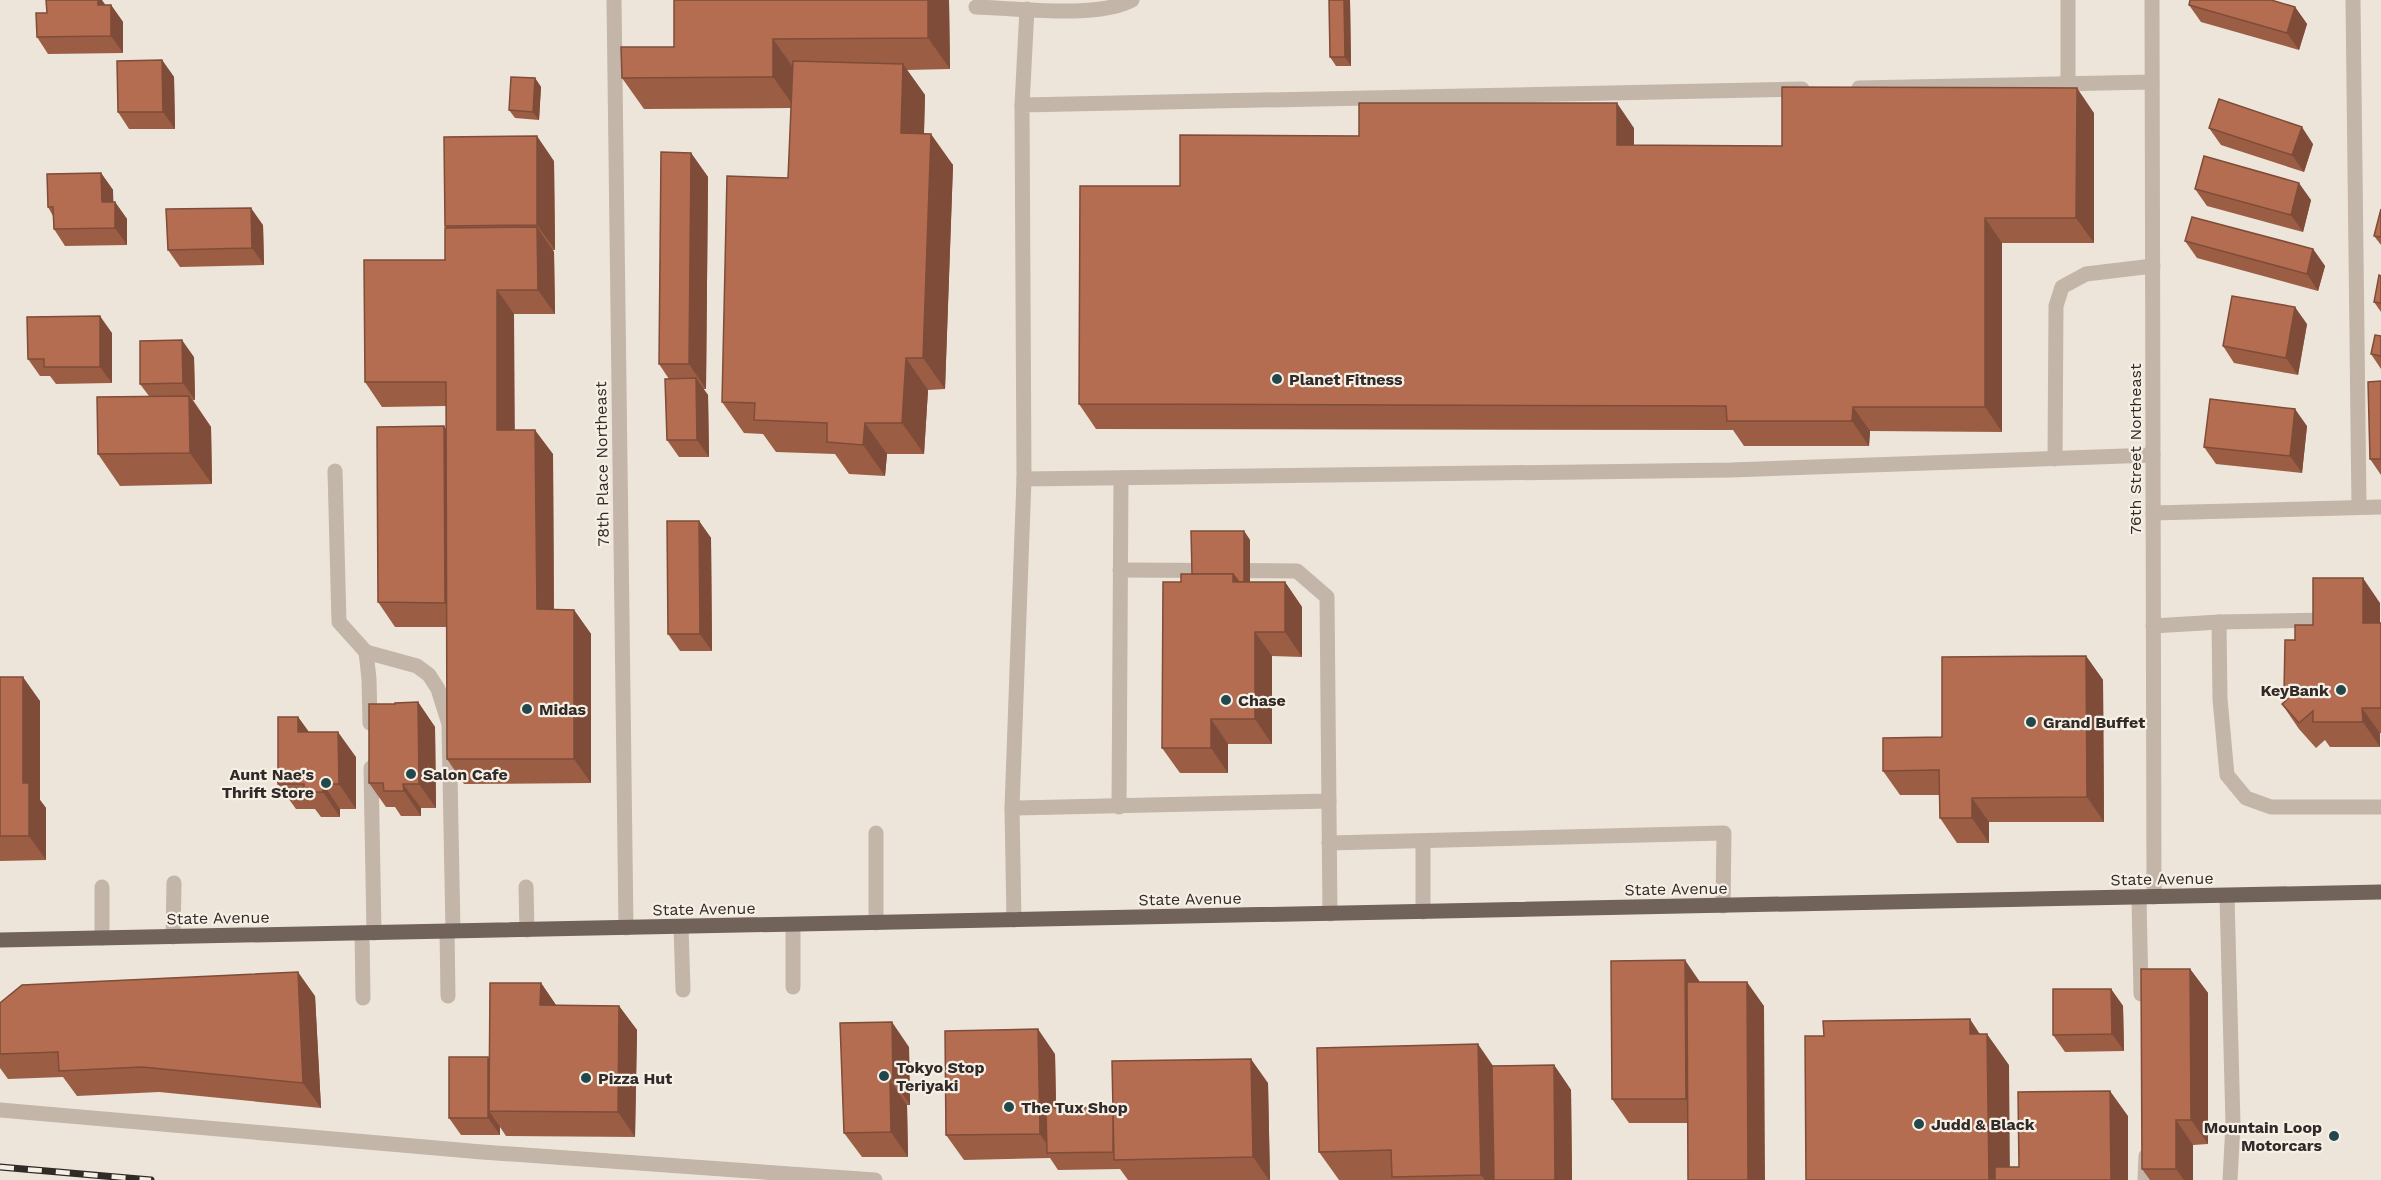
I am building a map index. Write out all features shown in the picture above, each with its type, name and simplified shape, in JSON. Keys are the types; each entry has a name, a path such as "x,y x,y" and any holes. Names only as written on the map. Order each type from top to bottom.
{"main road":[{"name":"State Avenue","path":"0,940 2381,892"}],"street":[{"name":"78th Place Northeast","path":"614,0 626,928"},
{"path":"976,7 1071,11 1121,6 1132,0"},
{"path":"2068,0 2068,84"},
{"name":"76th Street Northeast","path":"2141,1010 2153,626 2152,0"},
{"path":"2354,0 2359,507"},
{"path":"1014,920 1012,808 1024,478 1022,105 1027,9"},
{"path":"1842,88 2152,82"},
{"path":"1022,105 1818,89"},
{"path":"2055,459 2056,306 2062,287 2086,274 2153,266"},
{"path":"1024,478 1709,470 2153,455"},
{"path":"335,471 339,622 366,652 417,666 429,675 438,689 449,724 450,931 447,996"},
{"path":"1119,807 1121,478"},
{"path":"2153,513 2381,507"},
{"path":"1120,570 1297,571 1327,597 1330,914"},
{"path":"2153,626 2330,620"},
{"path":"2219,622 2220,699 2227,775 2246,798 2271,807 2381,807"},
{"path":"363,998 368,933 370,742 366,652"},
{"path":"1012,808 1329,801"},
{"path":"876,833 876,923"},
{"path":"1329,843 1424,843 1724,833 1723,906"},
{"path":"1423,912 1424,843"},
{"path":"173,937 174,883"},
{"path":"102,887 102,938"},
{"path":"526,887 527,930"},
{"path":"2227,896 2233,1124 2230,1180"},
{"path":"793,925 793,987"},
{"path":"681,927 683,990"},
{"path":"0,1110 482,1152 875,1180"},
{"path":"2145,1142 2145,1180"}],"building":[{"path":"46,0 98,0 98,5 111,5 111,36 37,37 36,13 47,13"},
{"path":"674,0 928,0 928,38 773,39 773,77 622,78 621,47 674,47"},
{"path":"1329,0 1344,0 1345,57 1330,57"},
{"path":"2190,0 2271,0 2295,7 2287,33 2189,5"},
{"path":"162,60 163,112 118,112 117,61"},
{"path":"793,61 903,64 901,133 931,134 923,358 906,358 902,423 865,423 863,445 827,442 827,423 754,420 755,403 722,402 727,176 788,178"},
{"path":"511,77 535,78 533,112 509,110"},
{"path":"1782,87 2077,88 2076,218 1985,218 1985,407 1853,407 1852,421 1727,421 1726,406 1079,404 1080,186 1180,186 1180,135 1359,136 1359,103 1617,103 1617,145 1782,146"},
{"path":"2219,99 2302,127 2292,155 2209,128"},
{"path":"537,136 537,225 445,226 444,137"},
{"path":"661,152 691,153 689,364 659,364"},
{"path":"2204,156 2299,183 2291,215 2195,189"},
{"path":"101,173 102,202 115,202 115,228 54,229 53,207 48,207 47,174"},
{"path":"251,208 252,248 168,250 166,209"},
{"path":"2381,209 2381,237 2374,236"},
{"path":"2192,217 2313,249 2307,274 2185,241"},
{"path":"537,227 538,290 497,290 497,430 535,430 537,609 574,610 574,759 447,759 446,382 365,382 364,260 445,260 445,228"},
{"path":"2379,275 2381,276 2381,303 2374,302"},
{"path":"2232,296 2295,307 2286,358 2223,346"},
{"path":"100,316 100,367 44,367 44,359 28,359 27,317"},
{"path":"2375,335 2381,336 2381,356 2371,354"},
{"path":"182,340 183,383 140,384 140,341"},
{"path":"696,378 697,440 667,440 665,379"},
{"path":"2381,381 2381,459 2370,459 2368,382"},
{"path":"189,396 190,453 98,454 97,397"},
{"path":"2210,399 2295,409 2290,456 2204,447"},
{"path":"444,426 445,603 378,602 377,427"},
{"path":"667,521 699,521 700,634 668,634"},
{"path":"1191,531 1244,531 1244,582 1239,582 1233,574 1192,574"},
{"name":"Chase","path":"1181,574 1233,574 1233,582 1285,582 1285,632 1255,632 1255,719 1211,719 1211,748 1162,748 1163,582 1181,582"},
{"name":"KeyBank","path":"2313,578 2363,578 2363,623 2381,623 2381,708 2362,708 2363,722 2313,722 2313,711 2299,723 2282,704 2296,691 2284,691 2285,640 2295,640 2295,625 2313,625"},
{"name":"Grand Buffet","path":"2086,656 2087,797 1972,798 1972,818 1940,818 1939,770 1883,771 1883,738 1942,737 1942,657"},
{"path":"0,677 23,677 23,783 29,783 29,836 0,836"},
{"path":"418,702 419,784 403,784 404,791 384,791 383,783 369,783 369,704"},
{"path":"278,717 298,717 298,732 338,732 339,784 323,784 323,792 304,792 304,784 278,784"},
{"path":"1685,960 1686,1099 1612,1099 1611,961"},
{"path":"2141,969 2190,969 2191,1120 2176,1120 2176,1169 2142,1169"},
{"path":"298,972 303,1083 142,1067 59,1071 58,1052 0,1054 0,1003 22,985"},
{"path":"1687,982 1747,982 1748,1180 1688,1180"},
{"path":"490,983 541,983 540,1005 619,1006 618,1112 489,1111"},
{"path":"2053,989 2111,989 2112,1034 2053,1035"},
{"name":"Judd & Black","path":"1970,1019 1970,1034 1987,1034 1989,1180 1806,1180 1805,1036 1824,1036 1823,1021"},
{"path":"892,1022 891,1132 844,1133 840,1023"},
{"name":"The Tux Shop","path":"1038,1029 1040,1134 946,1135 945,1031"},
{"path":"1478,1044 1481,1175 1392,1177 1391,1150 1319,1152 1317,1048"},
{"path":"449,1057 488,1057 488,1118 449,1118"},
{"path":"1251,1059 1253,1157 1114,1160 1112,1061"},
{"path":"1554,1065 1555,1180 1494,1180 1492,1066"},
{"path":"2110,1091 2111,1180 1995,1180 1995,1167 2019,1167 2018,1092"},
{"path":"1113,1107 1113,1152 1047,1153 1046,1108"}],"railway":[{"path":"0,1167 151,1180"}],"place":[{"name":"Planet Fitness","path":"1277,379"},
{"name":"KeyBank","path":"2341,690"},
{"name":"Chase","path":"1226,700"},
{"name":"Midas","path":"527,709"},
{"name":"Grand Buffet","path":"2031,722"},
{"name":"Salon Cafe","path":"411,774"},
{"name":"Aunt Nae's Thrift Store","path":"326,783"},
{"name":"Tokyo Stop Teriyaki","path":"884,1076"},
{"name":"Pizza Hut","path":"586,1078"},
{"name":"The Tux Shop","path":"1009,1107"},
{"name":"Judd & Black","path":"1919,1124"},
{"name":"Mountain Loop Motorcars","path":"2334,1136"}]}
